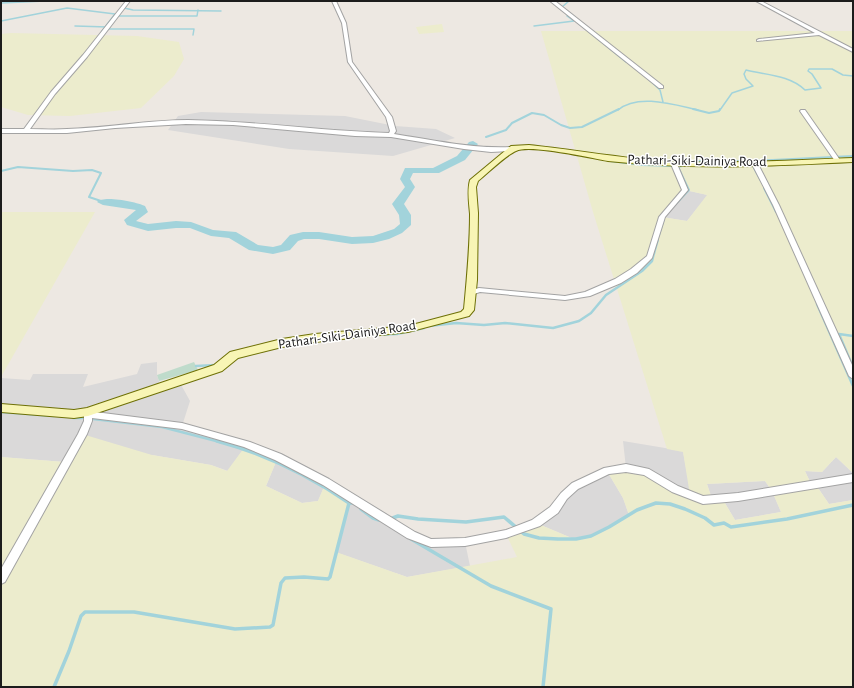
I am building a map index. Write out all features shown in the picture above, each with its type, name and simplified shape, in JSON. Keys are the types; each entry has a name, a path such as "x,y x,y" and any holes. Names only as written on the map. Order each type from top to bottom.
{"main road":[{"name":"Pathari-Siki-Dainiya Road","path":"1,408 74,414 88,412 218,368 229,358 248,351 316,338 408,329 465,314 469,310 471,293 474,213 472,187 474,180 514,148 529,147 577,152 633,161 674,164 755,164 853,160"}],"street":[{"path":"26,131 53,93 85,56 128,1"},
{"path":"334,1 344,22 350,62 389,117 393,131 391,135"},
{"path":"552,1 661,87"},
{"path":"758,1 818,34 853,51"},
{"path":"759,40 818,34"},
{"path":"803,111 836,160"},
{"path":"1,131 67,131 138,125 212,122 292,127 355,134 391,135 464,147 490,150 512,149"},
{"path":"471,293 479,290 557,298 575,297 618,281 634,271 650,257 662,217 685,190 674,164"},
{"path":"755,164 776,204 853,376"},
{"path":"88,412 93,415 182,426 247,444 314,475 411,535 431,543 465,542 506,534 536,523 554,510 564,496 576,486 607,471 626,468 646,472 675,489 703,500 738,497 853,478"},
{"path":"1,579 82,434 88,422 88,412"}],"shaded area":[{"path":"201,112 345,116 395,126 436,129 455,138 393,156 289,149 168,130 178,116"},
{"path":"685,190 708,195 687,221 662,217"},
{"path":"157,362 157,375 161,388 179,381 190,401 182,426 247,444 228,471 211,465 152,455 65,462 1,457 1,378 30,380 33,374 88,374 83,387 137,374 141,364"},
{"path":"623,441 683,451 691,495 626,468"},
{"path":"278,457 326,482 318,501 302,503 266,486"},
{"path":"836,457 853,473 853,500 829,504 816,485 812,486 805,471 822,472"},
{"path":"607,471 623,498 629,515 591,536 574,539 536,523 564,496"},
{"path":"765,481 772,491 781,512 735,520 722,498 712,499 707,484"},
{"path":"350,497 431,543 465,542 470,566 407,577 335,552"}],"green space":[{"path":"442,24 444,32 419,34 416,27"},
{"path":"541,31 853,31 853,473 836,457 822,472 805,471 812,486 816,485 829,504 853,500 853,687 1,687 1,457 65,462 82,434 152,455 211,465 227,471 247,444 278,457 266,486 302,503 318,501 326,482 350,497 336,552 407,577 517,557 506,534 536,523 574,539 591,536 629,515 623,498 607,471 646,472 690,495 683,452 667,449 593,212","holes":["685,190 707,195 687,221 662,217","765,481 772,491 781,512 735,520 722,498 712,499 707,484"]},
{"path":"1,34 137,36 179,42 184,59 174,76 141,108 70,116 28,115 1,107"},
{"path":"1,212 95,212 1,377"},
{"path":"194,362 198,370 159,381 157,375"}],"waterway":[{"path":"1,3 45,1"},
{"path":"569,1 562,7 571,14"},
{"path":"1,21 67,8 115,14 105,27"},
{"path":"124,8 133,10 198,11"},
{"path":"119,14 118,16 197,16 198,11"},
{"path":"198,11 221,11"},
{"path":"534,26 574,21 567,16 569,15"},
{"path":"578,23 626,62"},
{"path":"75,26 105,27"},
{"path":"102,31 105,27"},
{"path":"105,27 108,27 108,29 194,29 193,35"},
{"path":"720,110 732,93 753,86 746,79 744,74 746,70 785,78 799,85 805,90 821,88 812,74 808,71 809,69 832,69 843,75 853,76"},
{"path":"646,77 660,90 663,102"},
{"path":"618,110 626,105 646,101 668,103 698,110"},
{"path":"486,137 506,130 512,123 532,113 544,115 561,125 570,128 582,127 619,109"},
{"path":"693,109 709,113 719,111 720,109"},
{"path":"103,202 135,205 141,208 142,212 130,220 131,223 140,226 156,227 176,224 191,225 211,233 232,235 248,245 266,250 279,250 285,247 294,238 304,235 319,235 362,241 373,240 385,237 398,231 405,225 405,215 398,204 410,187 405,179 409,170 435,171 461,158 473,144"},
{"path":"679,161 750,161 853,156"},
{"path":"610,161 642,165 673,166"},
{"path":"673,207 689,190 678,167 682,166"},
{"path":"753,166 761,181"},
{"path":"1,171 18,167 73,171 92,170 101,173 89,197 101,201"},
{"path":"764,188 776,212"},
{"path":"659,235 664,219"},
{"path":"654,254 658,240"},
{"path":"429,326 456,323 484,325 505,323 553,328 579,321 591,313 606,295 642,271 652,261 654,253"},
{"path":"817,304 853,386"},
{"path":"374,335 397,334 424,328"},
{"path":"853,336 839,334 853,367"},
{"path":"196,366 216,365"},
{"path":"1,412 54,416"},
{"path":"73,418 82,418"},
{"path":"93,419 162,427 220,442"},
{"path":"217,441 252,452 286,466 318,483 349,503"},
{"path":"54,687 69,651 81,616 85,612 134,612 235,629 270,627 273,625 281,583 285,578 304,577 328,579 330,577 349,503"},
{"path":"349,503 354,503"},
{"path":"390,519 398,516 418,519 466,522 504,517 524,534 539,538 576,539 591,536 637,510 656,503 670,504 705,518 714,525 724,523 731,527 787,519 853,505"},
{"path":"361,509 373,518 379,520"},
{"path":"411,539 491,586 551,609 543,687"}]}
